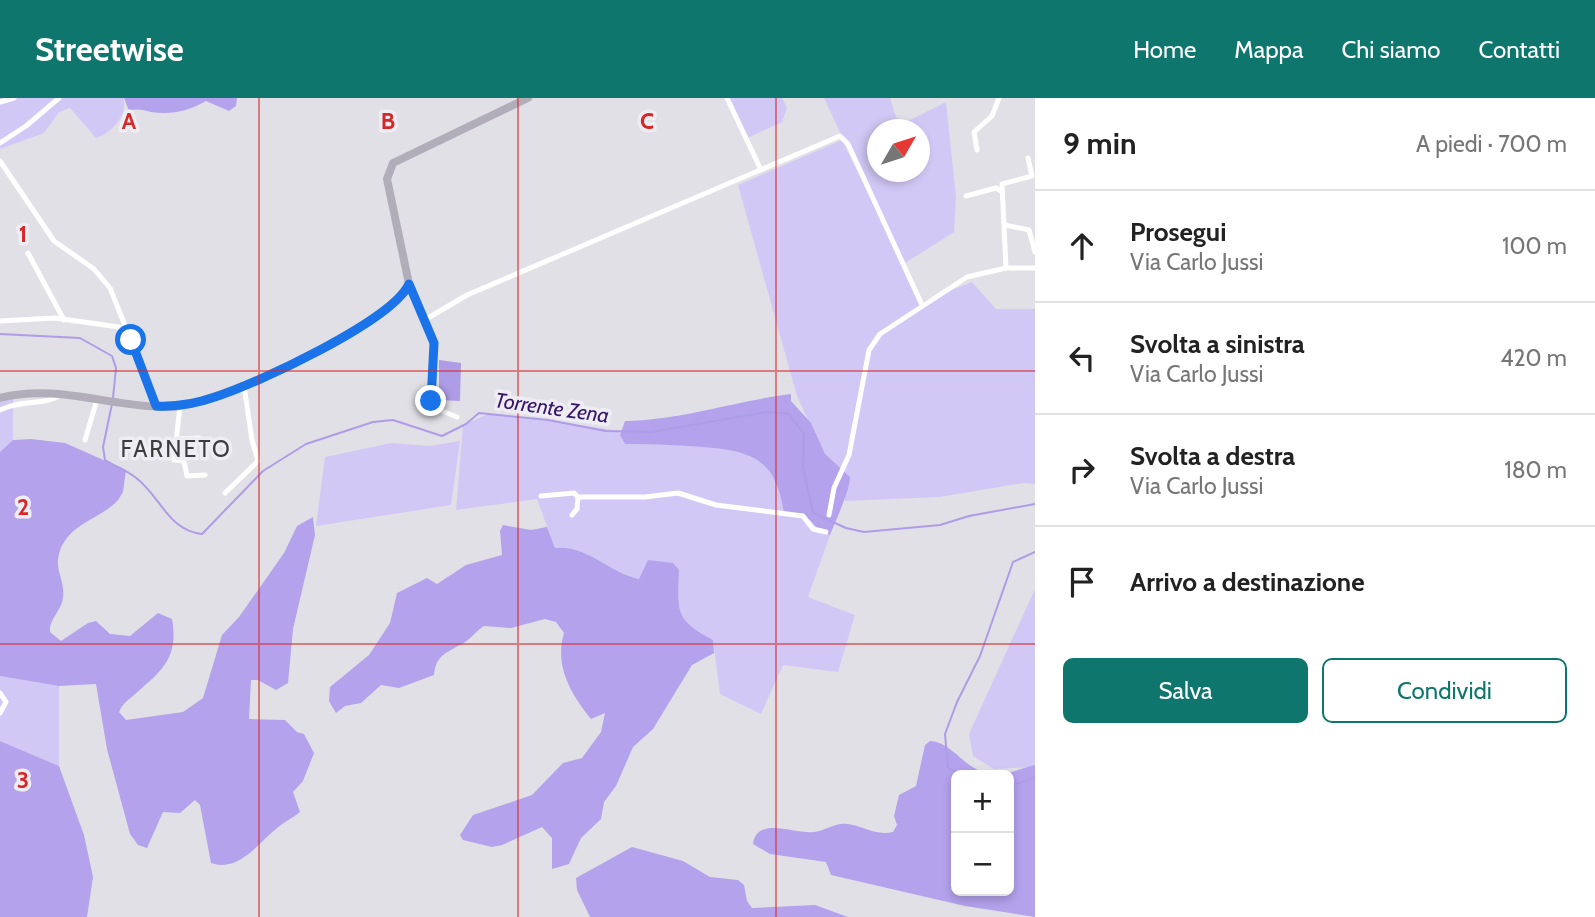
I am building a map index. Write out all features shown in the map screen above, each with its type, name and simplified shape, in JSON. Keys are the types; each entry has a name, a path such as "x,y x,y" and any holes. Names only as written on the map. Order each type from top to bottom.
{"street":[{"path":"0,102 14,98"},
{"path":"0,143 26,127 60,98"},
{"path":"457,417 437,409 431,401 434,343 409,284 387,179 388,170 398,159 528,98"},
{"path":"727,98 761,170"},
{"path":"977,150 974,132 992,116 1002,99"},
{"path":"423,321 467,295 840,136 844,138 922,305"},
{"path":"966,196 1032,176 1028,158"},
{"path":"0,161 54,241 94,270 110,288 156,406"},
{"path":"1002,187 1006,268"},
{"path":"1004,225 1029,230 1035,252"},
{"path":"28,253 64,320"},
{"path":"829,515 834,488 849,455 869,349 880,334 967,277 1006,268 1035,268"},
{"path":"0,398 26,393 61,395 99,402 180,406 278,372 375,317 397,299 409,284"},
{"path":"0,321 64,320 126,328"},
{"path":"225,493 258,461 244,386"},
{"path":"0,410 18,401 51,402 61,395"},
{"path":"85,440 99,402"},
{"path":"180,406 174,460 184,461 187,476 205,475"},
{"path":"176,439 199,438"},
{"path":"541,496 573,493 578,498 578,509 572,515"},
{"path":"578,498 678,493 716,505 803,516 813,529 826,532"},
{"path":"0,693 6,702 0,713"}],"shaded area":[{"path":"0,98 123,98 124,104 117,123 102,136 96,138 70,108 59,112 44,133 0,149"},
{"path":"124,98 237,98 236,106 229,111 206,101 186,110 166,113 138,109 129,111"},
{"path":"725,98 782,98 787,108 782,122 747,138"},
{"path":"824,98 890,98 896,117 900,119 867,119 867,182 930,182 930,119 912,119 946,102 956,197 954,232 902,265 919,303 972,282 996,309 1035,309 1035,484 1023,483 940,497 845,501 797,396 738,185 842,140 874,205"},
{"path":"439,360 461,363 460,401 439,400"},
{"path":"791,394 791,401 811,423 825,454 850,477 830,535 819,530 810,520 784,514 775,481 759,461 748,455 702,447 625,444 620,435 625,421 688,414"},
{"path":"13,396 13,440 0,452 0,400"},
{"path":"499,414 621,431 620,435 625,444 720,449 748,455 759,461 775,481 784,514 810,520 819,530 830,535 808,597 855,615 838,672 783,665 761,714 720,694 713,640 691,626 681,613 678,596 679,570 644,568 640,579 578,551 555,548 537,499 456,510 463,425 486,415"},
{"path":"13,440 65,443 126,470 123,492 118,500 74,530 61,548 58,565 63,597 51,623 50,632 61,641 88,623 96,621 110,634 130,636 158,613 172,619 173,644 166,663 122,707 119,712 126,720 183,712 203,698 222,635 239,617 284,553 297,526 313,517 315,535 293,629 288,683 276,690 258,680 251,680 249,719 285,720 297,732 304,734 314,753 303,781 293,792 300,812 256,848 231,864 211,863 200,805 195,800 180,813 163,812 147,848 138,845 130,834 107,749 96,684 59,686 0,676 0,452"},
{"path":"460,441 451,505 316,526 325,457 391,443 430,446"},
{"path":"503,525 531,530 547,527 555,548 578,551 639,579 648,560 673,563 679,570 678,596 681,613 691,626 713,640 714,653 692,665 653,729 633,747 616,786 604,802 601,819 581,838 569,864 552,869 552,838 542,827 492,847 463,840 460,835 473,815 532,795 563,763 582,758 601,732 605,713 591,719 566,679 561,657 564,633 556,622 545,619 511,628 484,626 443,655 437,663 434,675 399,688 381,685 361,703 345,706 336,713 329,701 330,687 369,655 390,623 397,593 427,578 437,584 466,565 502,555 500,531"},
{"path":"1035,589 1035,767 994,769 973,756 969,734"},
{"path":"0,676 59,686 59,766 0,741"},
{"path":"0,741 59,766 84,835 93,877 87,917 0,917"},
{"path":"930,741 946,746 978,770 951,770 951,896 1014,896 1014,771 1035,765 1035,917 965,906 831,875 826,862 770,854 753,844 756,835 769,828 814,832 848,824 879,833 893,832 897,825 894,816 899,795 916,786 925,745"},
{"path":"632,847 683,861 710,877 738,880 744,885 747,901 752,908 815,905 848,917 590,917 577,890 576,878"}],"waterway":[{"name":"Torrente Zena","path":"0,334 80,338 112,356 116,368 113,398"},
{"name":"Torrente Zena","path":"112,404 103,447 105,460 144,484 172,519 181,526 202,534 263,471 306,444 373,422 393,420 442,436 466,424 479,413 548,420 606,431 651,432 767,412 789,414 804,434 803,467 813,513 846,528 864,532 940,525 969,516 1035,504"},
{"name":"Torrente Zena","path":"952,770 948,768 945,734 957,702 980,656 1013,562 1035,552"},
{"name":"Torrente Zena","path":"1014,785 1035,777"}],"district":[{"name":"FARNETO","path":"176,449"}],"route":[{"path":"131,340 156,406 189,404 246,386 278,372 375,317 397,299 409,284 434,343 431,401"}]}
